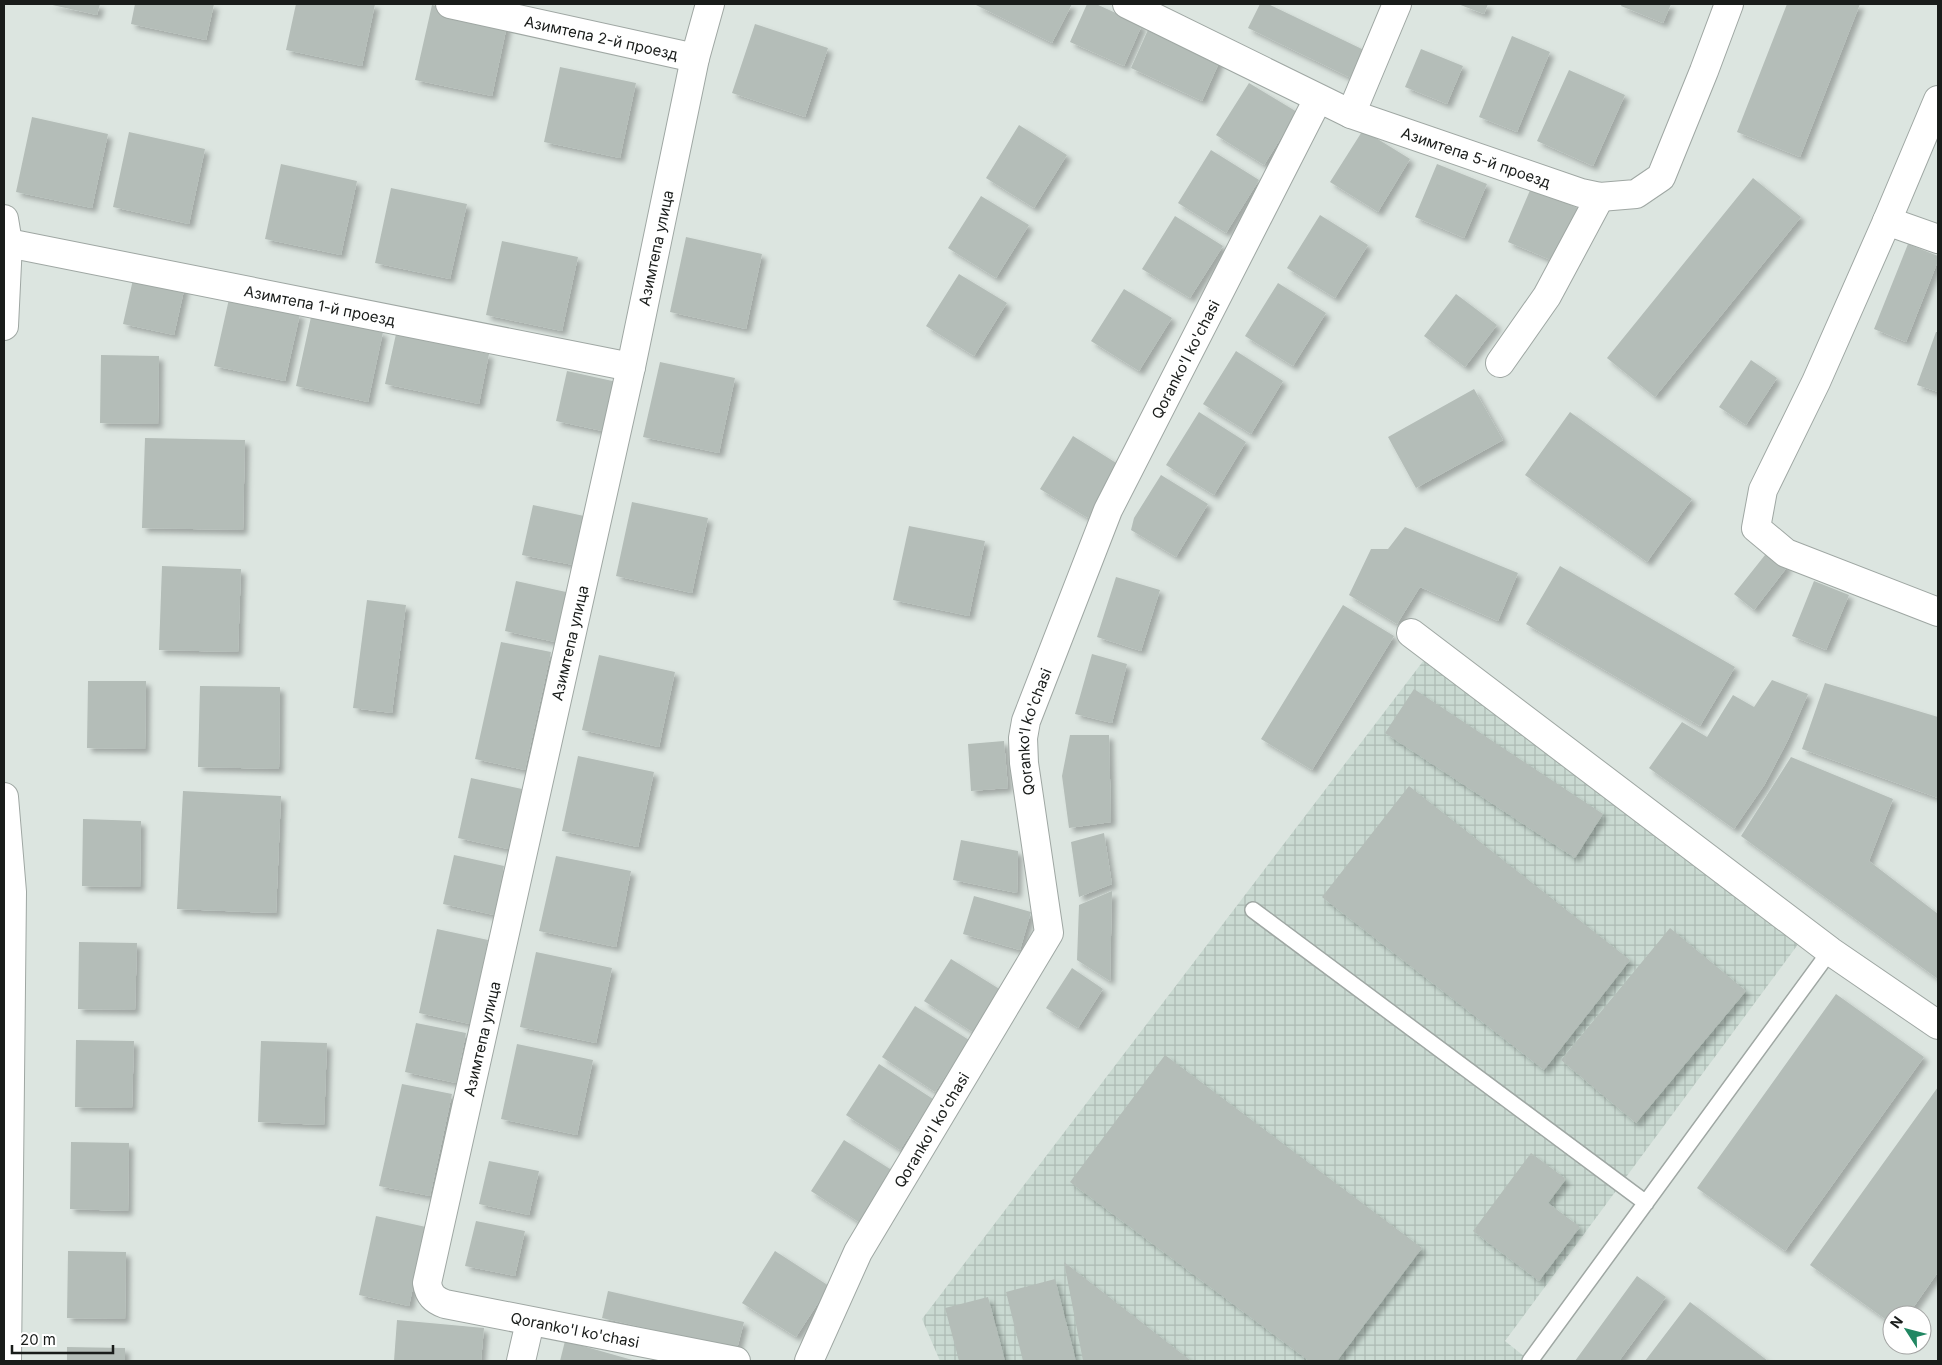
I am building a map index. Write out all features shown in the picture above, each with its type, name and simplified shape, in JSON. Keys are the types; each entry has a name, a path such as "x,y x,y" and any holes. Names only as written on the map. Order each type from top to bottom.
{"street":[{"name":"Азимтепа 2-й проезд","path":"450,4 695,58"},
{"name":"Азимтепа улица","path":"427,1283 631,367 695,58 710,4"},
{"name":"Азимтепа 5-й проезд","path":"1127,4 1351,114 1581,193 1600,197 1636,194 1661,177 1729,4"},
{"path":"1351,114 1397,4"},
{"name":"Qoranko'l ko'chasi","path":"809,1361 858,1252 1049,933 1024,763 1023,738 1026,721 1108,510 1318,98"},
{"path":"1938,100 1816,382 1762,490 1756,528 1786,553 1938,612"},
{"path":"1500,363 1547,296 1600,197"},
{"path":"1887,221 1938,239"},
{"path":"4,326 6,231"},
{"name":"Азимтепа 1-й проезд","path":"6,231 631,367"},
{"path":"1411,633 1830,951 1938,1025"},
{"path":"4,797 8,891 7,1361"},
{"name":"Qoranko'l ko'chasi","path":"427,1283 429,1292 436,1300 530,1322 736,1361"},
{"path":"522,1361 530,1322"}],"lane":[{"path":"1253,910 1646,1203"},
{"path":"1530,1361 1830,951"}],"shaded area":[{"path":"1427,656 1799,943 1505,1341 1530,1361 940,1361 922,1319"}],"building":[{"path":"48,4 100,4 97,15"},
{"path":"135,4 214,4 206,40 131,24"},
{"path":"296,4 375,4 362,66 286,50"},
{"path":"976,4 1072,4 1052,43"},
{"path":"1087,4 1096,4 1142,25 1124,66 1070,42"},
{"path":"1260,4 1268,4 1366,51 1353,79 1248,28"},
{"path":"1458,4 1488,4 1484,14"},
{"path":"1622,4 1671,4 1663,23 1621,6"},
{"path":"1787,4 1860,4 1800,157 1737,132"},
{"path":"432,5 508,21 492,96 415,80"},
{"path":"1151,23 1222,56 1202,101 1131,68"},
{"path":"755,24 828,48 805,117 732,93"},
{"path":"1512,36 1550,52 1517,132 1479,117"},
{"path":"1421,49 1463,66 1447,104 1405,87"},
{"path":"560,67 636,83 620,158 544,142"},
{"path":"1569,70 1625,95 1593,166 1537,141"},
{"path":"1249,83 1297,112 1264,165 1216,135"},
{"path":"32,117 108,134 92,208 16,192"},
{"path":"1019,125 1067,155 1034,208 986,178"},
{"path":"1363,130 1410,159 1378,212 1330,182"},
{"path":"129,132 205,149 189,224 113,207"},
{"path":"1211,150 1259,180 1226,233 1178,203"},
{"path":"281,164 357,181 341,255 265,239"},
{"path":"1437,164 1487,184 1464,238 1415,217"},
{"path":"1753,178 1801,217 1655,397 1607,358"},
{"path":"391,188 467,204 450,279 375,263"},
{"path":"1531,188 1580,209 1558,263 1508,242"},
{"path":"981,196 1029,225 996,278 948,248"},
{"path":"1320,215 1368,245 1335,298 1287,268"},
{"path":"1175,216 1223,246 1190,298 1142,269"},
{"path":"686,237 762,254 746,329 670,312"},
{"path":"502,241 578,257 562,331 486,315"},
{"path":"1908,244 1938,256 1938,261 1906,342 1874,329"},
{"path":"959,274 1007,303 974,356 926,326"},
{"path":"134,275 185,286 174,335 123,324"},
{"path":"1278,283 1326,313 1293,366 1245,336"},
{"path":"1124,289 1172,318 1139,371 1091,341"},
{"path":"1456,294 1497,325 1465,367 1424,336"},
{"path":"229,299 300,314 285,381 214,366"},
{"path":"311,317 383,332 368,402 296,386"},
{"path":"1936,332 1938,332 1938,392 1917,385"},
{"path":"396,334 489,354 479,404 385,384"},
{"path":"1236,351 1283,381 1251,434 1203,404"},
{"path":"101,355 159,356 158,424 100,423"},
{"path":"1751,360 1777,378 1746,425 1719,407"},
{"path":"660,362 735,378 719,453 643,437"},
{"path":"567,371 617,382 607,432 556,421"},
{"path":"1474,389 1503,440 1416,488 1388,437"},
{"path":"1199,412 1246,442 1214,495 1166,465"},
{"path":"1570,412 1692,499 1647,562 1525,475"},
{"path":"1073,436 1121,466 1088,518 1040,489"},
{"path":"145,438 245,440 243,530 142,528"},
{"path":"1161,475 1208,504 1176,557 1131,530 1134,518"},
{"path":"632,502 708,518 692,593 616,576"},
{"path":"533,505 584,516 573,565 522,555"},
{"path":"909,526 985,541 969,616 893,600"},
{"path":"1405,527 1518,573 1498,621 1420,587 1397,624 1349,595 1371,549 1388,549"},
{"path":"1769,550 1788,566 1754,610 1734,594"},
{"path":"162,566 241,569 238,652 159,650"},
{"path":"1560,566 1735,667 1700,726 1526,624"},
{"path":"1116,577 1160,590 1141,651 1097,637"},
{"path":"516,581 566,592 555,642 505,631"},
{"path":"1814,581 1849,595 1826,650 1792,636"},
{"path":"367,600 406,605 392,713 353,708"},
{"path":"1343,605 1394,636 1312,770 1261,739"},
{"path":"501,642 551,652 525,770 475,759"},
{"path":"1092,654 1127,664 1112,723 1075,714"},
{"path":"599,655 675,672 659,747 582,730"},
{"path":"1772,680 1808,694 1788,740 1765,784 1734,829 1649,768 1682,722 1707,737 1733,695 1754,707"},
{"path":"88,681 146,681 145,749 87,748"},
{"path":"1825,683 1938,717 1938,798 1802,749"},
{"path":"200,686 280,687 279,769 198,767"},
{"path":"1414,689 1603,814 1575,858 1385,733"},
{"path":"1070,735 1109,735 1111,822 1069,828 1062,776"},
{"path":"1004,741 1008,788 971,791 968,744"},
{"path":"578,756 654,772 638,847 562,831"},
{"path":"1791,757 1893,799 1869,861 1938,914 1938,979 1741,836"},
{"path":"471,778 522,789 508,849 458,838"},
{"path":"1409,786 1630,960 1544,1070 1322,897"},
{"path":"183,791 281,796 276,913 177,909"},
{"path":"83,819 141,821 140,887 82,886"},
{"path":"1104,833 1112,884 1079,897 1071,842"},
{"path":"961,840 1018,851 1017,893 953,880"},
{"path":"454,855 504,866 494,915 443,904"},
{"path":"556,856 631,871 616,947 539,931"},
{"path":"1112,891 1110,981 1077,960 1079,905"},
{"path":"974,896 1031,912 1020,950 963,934"},
{"path":"1670,928 1746,991 1636,1123 1561,1060"},
{"path":"437,929 488,940 470,1024 419,1013"},
{"path":"79,942 137,943 135,1010 78,1009"},
{"path":"536,952 612,968 596,1043 520,1027"},
{"path":"951,959 1001,990 974,1033 924,1001"},
{"path":"1072,968 1103,989 1078,1028 1046,1008"},
{"path":"1836,994 1924,1057 1785,1251 1697,1188"},
{"path":"915,1006 969,1040 935,1092 882,1057"},
{"path":"416,1023 466,1033 456,1083 405,1072"},
{"path":"76,1040 134,1041 132,1108 75,1107"},
{"path":"261,1041 327,1043 324,1125 258,1122"},
{"path":"517,1044 593,1060 577,1135 501,1119"},
{"path":"1165,1055 1422,1248 1337,1361 1309,1361 1070,1182"},
{"path":"879,1064 933,1099 900,1150 846,1115"},
{"path":"402,1084 452,1094 430,1196 379,1186"},
{"path":"1938,1087 1938,1272 1915,1305 1882,1305 1882,1317 1810,1265"},
{"path":"844,1140 898,1174 865,1226 811,1191"},
{"path":"71,1142 129,1143 128,1211 70,1209"},
{"path":"1531,1153 1566,1179 1548,1203 1580,1227 1539,1281 1473,1231"},
{"path":"489,1161 539,1171 529,1215 479,1204"},
{"path":"376,1216 426,1227 409,1306 359,1295"},
{"path":"476,1221 525,1231 515,1276 465,1266"},
{"path":"68,1251 126,1252 125,1319 67,1318"},
{"path":"775,1251 829,1286 796,1337 742,1303"},
{"path":"1064,1262 1190,1360 1190,1361 1083,1361"},
{"path":"1637,1276 1666,1297 1619,1361 1575,1361"},
{"path":"1055,1279 1076,1361 1023,1361 1006,1292"},
{"path":"608,1291 744,1322 737,1349 602,1318"},
{"path":"988,1297 1005,1361 959,1361 945,1308"},
{"path":"1690,1302 1768,1361 1645,1361"},
{"path":"397,1320 484,1328 481,1361 394,1361"},
{"path":"565,1341 636,1361 560,1361"},
{"path":"67,1347 125,1348 125,1361 67,1361"}]}
